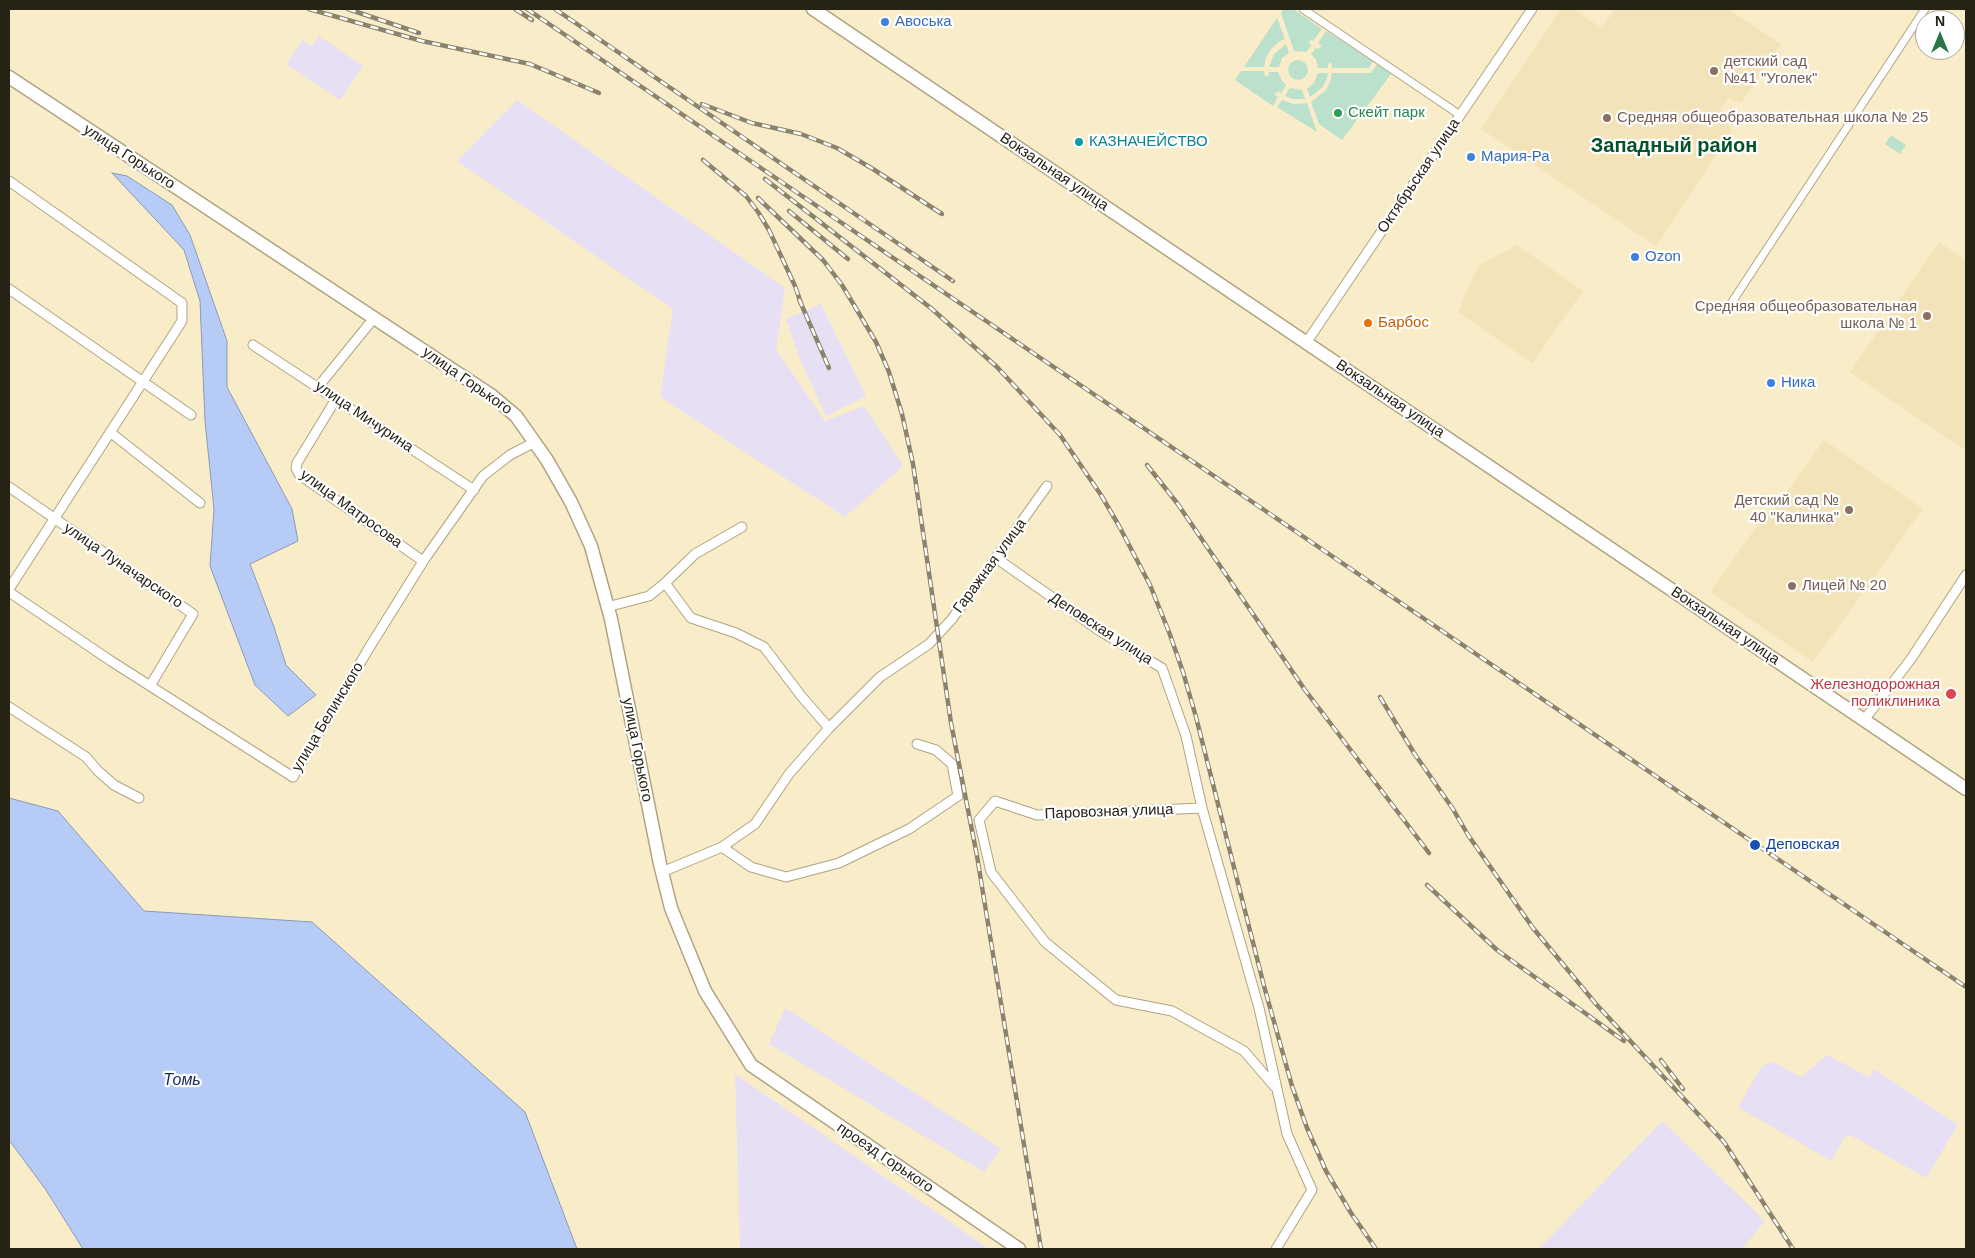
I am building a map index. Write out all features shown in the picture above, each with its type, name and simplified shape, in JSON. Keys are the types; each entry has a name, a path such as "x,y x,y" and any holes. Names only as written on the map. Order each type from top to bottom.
{"main road":[{"name":"Вокзальная улица","path":"813,9 1966,789"},
{"name":"улица Горького","path":"9,78 490,395 516,416 547,460 571,502 591,546 607,606 671,908 705,990 751,1065"},
{"name":"проезд Горького","path":"751,1065 1020,1249"}],"street":[{"path":"1303,9 1460,115"},
{"name":"Октябрьская улица","path":"1306,343 1532,9"},
{"path":"1730,305 1925,9"},
{"path":"9,181 182,302 182,321 9,590"},
{"path":"9,289 191,415"},
{"path":"318,387 374,318"},
{"name":"улица Мичурина","path":"253,345 474,490"},
{"name":"улица Матросова","path":"336,399 296,463 299,474 424,561"},
{"path":"110,432 200,503"},
{"name":"улица Белинского","path":"9,590 111,661 293,777 369,648 424,561 483,476 510,455 534,442"},
{"name":"Гаражная улица","path":"829,728 880,677 929,644 952,619 1047,486"},
{"name":"улица Луначарского","path":"9,487 193,614 150,686"},
{"path":"607,606 649,596 695,554 742,527"},
{"name":"Деповская улица","path":"996,558 1100,631 1162,668 1186,736 1202,808"},
{"path":"1864,720 1910,659 1966,575"},
{"path":"662,872 722,847 755,824 789,774 829,728 802,697 764,647 736,633 690,618 665,583"},
{"path":"9,706 86,757 114,785 139,798"},
{"path":"722,847 751,867 786,877 840,863 909,829 958,796 952,764 936,750 917,744"},
{"name":"Паровозная улица","path":"1276,1249 1312,1190 1287,1134 1259,1008 1202,808 1037,815 995,801 979,820 991,872 1045,942 1116,1000 1172,1012 1244,1051 1277,1090"}],"shaded area":[{"name":"Средняя общеобразовательная школа № 25","path":"1561,9 1573,9 1602,28 1615,9 1728,9 1781,44 1741,103 1728,98 1721,108 1732,131 1656,246 1481,129"},
{"path":"319,36 363,66 340,100 286,64 302,40 312,46"},
{"path":"517,100 785,288 776,349 825,421 864,406 903,466 845,517 660,397 673,309 457,161"},
{"name":"Средняя общеобразовательная школа № 1","path":"1939,242 1966,261 1966,451 1850,372"},
{"path":"1517,245 1583,291 1532,363 1458,312 1478,266"},
{"path":"821,304 866,396 826,416 801,362 786,319"},
{"path":"1824,440 1923,509 1813,662 1710,592 1766,513 1774,510"},
{"path":"785,1008 1001,1149 984,1172 769,1044"},
{"path":"1827,1055 1869,1077 1874,1069 1958,1125 1926,1178 1850,1135 1844,1138 1831,1161 1738,1107 1761,1068 1771,1061 1801,1077"},
{"path":"735,1074 989,1249 740,1249"},
{"path":"1662,1121 1765,1221 1742,1249 1539,1249"}],"green space":[{"path":"1283,9 1293,9 1322,29 1313,41 1310,39 1309,44 1312,45 1306,52 1294,51 1281,13"},
{"path":"1277,18 1285,39 1272,48 1266,57 1264,67 1244,67"},
{"path":"1326,31 1373,61 1369,68 1332,68 1331,62 1328,64 1328,68 1318,68 1316,59 1311,54 1316,48 1318,49 1322,46 1318,43"},
{"path":"1286,44 1289,53 1282,58 1279,67 1269,67 1274,54"},
{"path":"1298,60 1305,63 1308,70 1305,77 1298,80 1291,77 1288,70 1291,63"},
{"path":"1377,64 1391,74 1342,140 1319,124 1311,102 1326,90 1332,73 1371,73"},
{"path":"1241,71 1264,71 1265,77 1269,75 1269,72 1278,72 1286,85 1281,93 1279,91 1274,94 1278,97 1273,106 1235,80"},
{"path":"1318,73 1328,73 1327,78 1322,88 1310,97 1307,89 1314,83"},
{"path":"1290,88 1302,90 1305,99 1292,99 1285,96"},
{"path":"1282,100 1294,104 1307,103 1317,132 1277,107"},
{"path":"1891,135 1906,145 1900,154 1885,144"}],"water":[{"path":"112,173 127,176 172,205 190,235 227,341 227,387 292,509 298,541 250,564 286,665 316,695 288,716 255,685 210,566 214,509 205,421 200,301 184,250"},
{"name":"Томь","path":"9,798 58,811 144,911 312,922 525,1112 577,1249 83,1249 46,1190 9,1140"}],"railway":[{"path":"309,9 422,41 530,64 599,93"},
{"path":"348,9 419,33"},
{"path":"515,9 532,20"},
{"path":"527,9 1966,987"},
{"path":"555,9 953,281"},
{"path":"702,104 752,123 801,134 837,148 942,214"},
{"path":"703,160 746,196 758,212 769,230 795,286 802,306"},
{"path":"765,179 932,309 997,367 1060,435 1101,495 1118,524 1150,585 1183,672 1264,986 1292,1086 1307,1128 1326,1171 1351,1213 1376,1249"},
{"path":"758,198 823,260 842,285 876,342 889,372 902,414 913,464 951,723 977,856 1041,1249"},
{"path":"789,211 848,259"},
{"path":"799,299 829,368"},
{"path":"1147,465 1177,503 1305,690 1429,853"},
{"path":"1380,697 1468,835 1533,928 1596,1004 1724,1142 1793,1249"},
{"path":"1427,885 1497,950 1624,1041"},
{"path":"1661,1060 1683,1089"}],"place":[{"name":"Авоська","path":"885,22"},
{"name":"детский сад №41 \"Уголек\"","path":"1714,71"},
{"name":"Скейт парк","path":"1338,113"},
{"name":"Средняя общеобразовательная школа № 25","path":"1607,118"},
{"name":"КАЗНАЧЕЙСТВО","path":"1079,142"},
{"name":"Мария-Ра","path":"1471,157"},
{"name":"Ozon","path":"1635,257"},
{"name":"Средняя общеобразовательная школа № 1","path":"1927,316"},
{"name":"Барбос","path":"1368,323"},
{"name":"Ника","path":"1771,383"},
{"name":"Детский сад № 40 \"Калинка\"","path":"1849,510"},
{"name":"Лицей № 20","path":"1792,586"},
{"name":"Железнодорожная поликлиника","path":"1951,694"},
{"name":"Деповская","path":"1755,845"}],"district":[{"name":"Западный район","path":"1674,146"}]}
